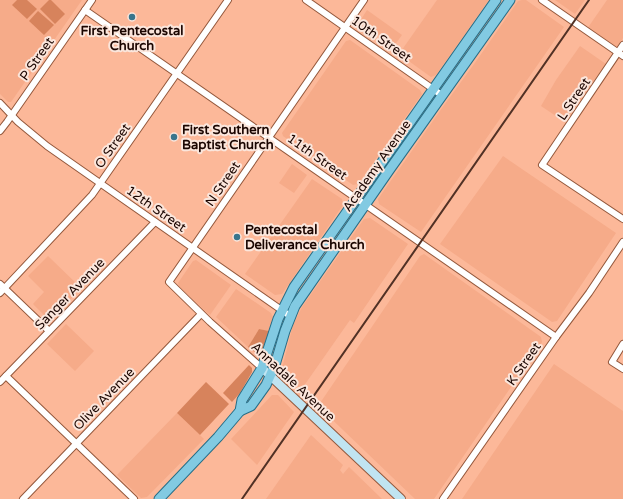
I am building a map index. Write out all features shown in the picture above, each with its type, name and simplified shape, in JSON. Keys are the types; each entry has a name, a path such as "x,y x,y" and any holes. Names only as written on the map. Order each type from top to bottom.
{"main road":[{"name":"Academy Avenue","path":"240,411 242,400 262,368 281,310 294,287 496,0"},
{"name":"Academy Avenue","path":"159,499 218,437 240,411 251,406 266,385 276,365 290,316 309,286 510,0"},
{"path":"309,286 308,277 319,260 322,247"}],"street":[{"name":"P Street","path":"0,131 92,0"},
{"name":"O Street","path":"1,289 84,205 228,0"},
{"name":"10th Street","path":"306,0 443,96"},
{"name":"N Street","path":"169,282 364,0"},
{"path":"542,0 620,54"},
{"name":"11th Street","path":"85,10 556,337"},
{"name":"L Street","path":"623,45 620,54 542,164 623,220"},
{"path":"0,103 12,115"},
{"name":"12th Street","path":"12,115 47,146 290,316"},
{"name":"Sanger Avenue","path":"0,382 155,222"},
{"name":"K Street","path":"443,499 556,337 589,293 623,242"},
{"name":"Annadale Avenue","path":"169,282 201,314 271,376 401,499"},
{"path":"1,289 49,331"},
{"name":"Olive Avenue","path":"23,499 201,314"},
{"path":"623,344 612,362 623,369"},
{"path":"6,376 134,499"}],"shaded area":[{"path":"0,0 82,0 11,102 8,102 0,94"},
{"path":"17,0 27,0 37,9 27,19 12,5"},
{"path":"49,0 51,0 65,14 55,24 40,9"},
{"path":"437,0 489,0 436,75 431,77 399,54"},
{"path":"526,0 564,27 421,232 379,204 378,199 518,1"},
{"path":"555,0 585,0 575,14"},
{"path":"607,0 623,0 623,38 616,49 587,29"},
{"path":"367,10 402,35 394,46 360,21"},
{"path":"38,11 54,25 44,35 29,21"},
{"path":"350,40 420,90 422,94 358,184 353,185 283,136 282,133 346,41"},
{"path":"580,46 606,64 565,122 541,106 556,80"},
{"path":"503,156 616,233 557,321 552,322 440,244"},
{"path":"292,164 307,175 294,193 279,183"},
{"path":"312,179 342,199 343,205 282,294 275,295 245,274"},
{"path":"370,218 408,244 354,323 350,320 301,390 283,372 282,368 293,325 302,307 364,219"},
{"path":"424,254 541,337 542,342 434,499 415,499 318,406 420,256"},
{"path":"48,256 81,288 53,318 48,319 33,304 44,292 28,276"},
{"path":"196,260 231,285 210,315 179,286 178,283 193,261"},
{"path":"236,289 271,313 273,318 269,331 259,329 248,347 216,317"},
{"path":"66,324 94,351 75,371 47,344"},
{"path":"259,329 269,331 262,351 256,353 248,347"},
{"path":"554,364 623,411 623,499 462,499"},
{"path":"249,365 252,368 252,372 240,393 232,402 223,393"},
{"path":"206,382 229,404 200,435 177,413"},
{"path":"272,395 278,395 294,412 257,465 231,439"},
{"path":"177,413 204,439 147,497 141,498 117,475"},
{"path":"311,435 343,465 340,470 343,474 349,467 382,499 266,499"}],"railway":[{"path":"242,499 589,0"}],"place":[{"name":"First Pentecostal Church","path":"132,17"},
{"name":"First Southern Baptist Church","path":"174,137"},
{"name":"Pentecostal Deliverance Church","path":"237,237"}]}
